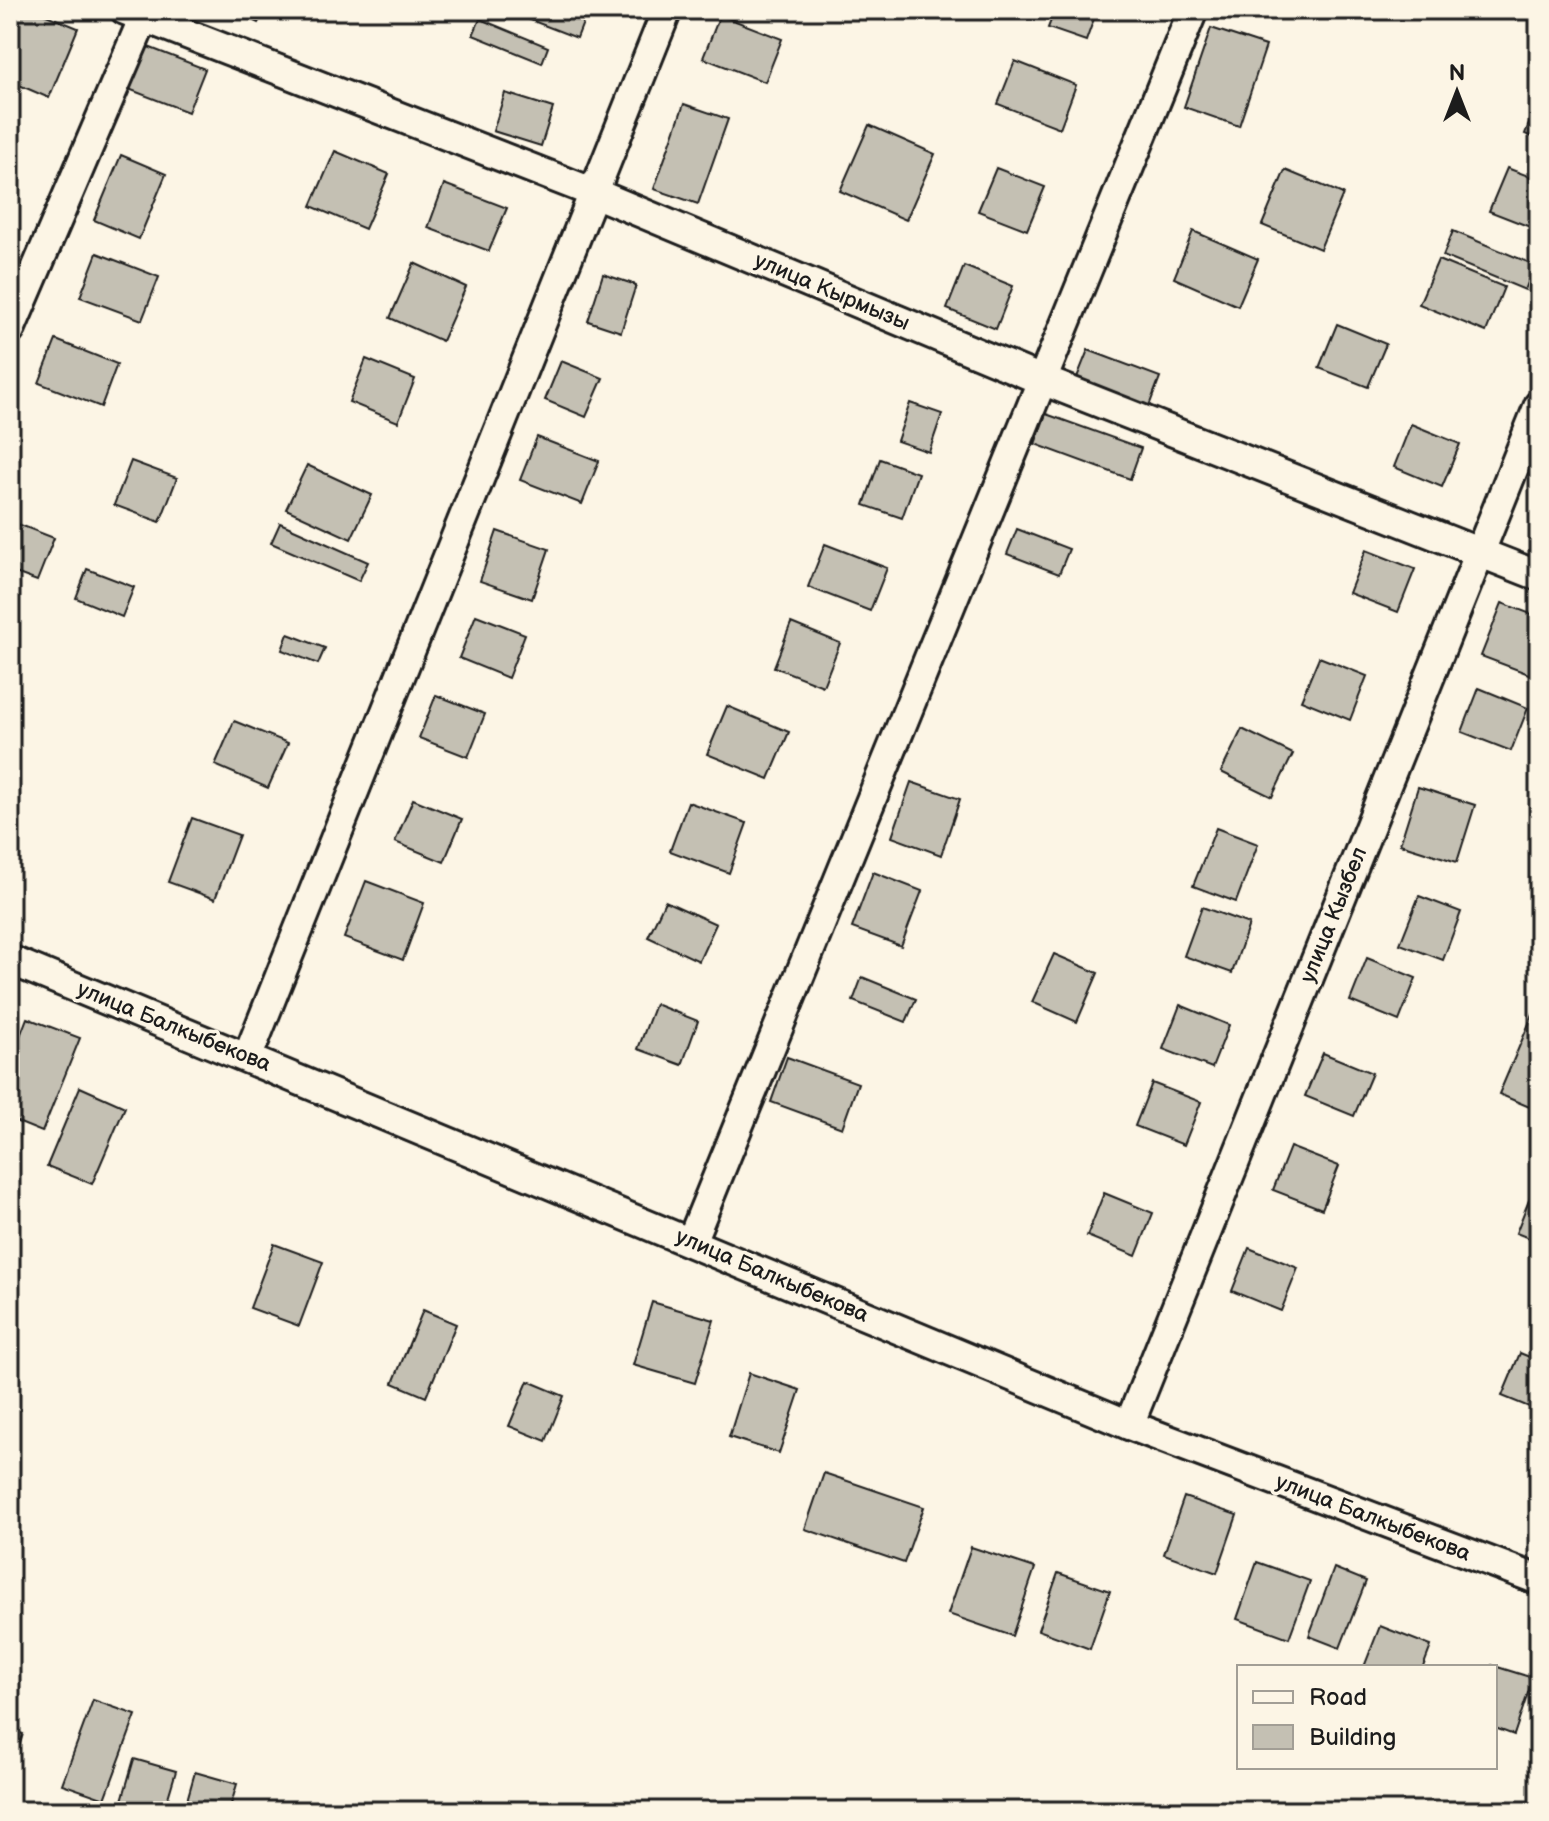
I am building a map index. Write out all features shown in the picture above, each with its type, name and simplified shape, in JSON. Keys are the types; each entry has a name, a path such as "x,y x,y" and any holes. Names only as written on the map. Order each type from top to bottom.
{"street":[{"path":"248,1056 667,10"},
{"path":"691,1242 1040,379 1193,10"},
{"path":"10,330 139,12"},
{"name":"улица Кырмызы","path":"139,12 592,192 1040,379 1539,576"},
{"name":"улица Кызбел","path":"1129,1425 1539,405"},
{"name":"улица Балкыбекова","path":"10,960 248,1056 1129,1425 1539,1580"}],"building":[{"path":"16,10 34,10 78,28 49,98 10,81 10,25"},
{"path":"231,10 265,10 258,23"},
{"path":"517,10 588,10 577,38 515,14"},
{"path":"1055,10 1097,10 1086,41 1048,28"},
{"path":"720,15 782,39 765,82 703,58"},
{"path":"480,19 548,47 542,63 473,35"},
{"path":"1211,28 1266,46 1239,126 1184,107"},
{"path":"143,45 205,69 188,112 126,88"},
{"path":"1015,61 1076,85 1060,128 998,104"},
{"path":"505,93 553,108 541,146 493,131"},
{"path":"684,104 728,119 698,204 654,189"},
{"path":"1535,108 1539,110 1539,140 1525,134"},
{"path":"869,125 935,154 906,220 840,191"},
{"path":"335,151 389,174 365,229 311,206"},
{"path":"121,155 166,174 139,239 94,220"},
{"path":"996,168 1045,187 1027,230 978,211"},
{"path":"1507,168 1539,180 1538,230 1489,211"},
{"path":"1285,170 1343,194 1320,249 1262,225"},
{"path":"444,184 507,208 489,251 428,228"},
{"path":"1193,231 1258,259 1238,306 1174,278"},
{"path":"1453,231 1535,265 1525,290 1443,256"},
{"path":"97,253 159,277 142,320 80,297"},
{"path":"1438,260 1504,287 1486,332 1419,304"},
{"path":"414,263 466,287 442,341 390,318"},
{"path":"964,266 1013,286 996,329 947,309"},
{"path":"603,274 636,285 621,332 588,321"},
{"path":"1337,324 1386,344 1368,387 1319,368"},
{"path":"56,340 117,364 101,407 39,383"},
{"path":"1088,350 1160,377 1149,406 1076,380"},
{"path":"366,359 415,379 398,422 349,402"},
{"path":"561,361 603,378 586,417 545,400"},
{"path":"910,403 942,414 929,452 897,441"},
{"path":"1046,414 1141,448 1130,479 1035,444"},
{"path":"1411,424 1460,444 1442,487 1394,467"},
{"path":"537,437 599,461 582,504 520,480"},
{"path":"880,459 918,473 902,518 864,505"},
{"path":"131,461 177,478 160,522 114,505"},
{"path":"307,465 372,495 351,539 286,509"},
{"path":"10,521 54,538 37,581 10,571"},
{"path":"280,523 368,562 359,581 271,543"},
{"path":"1017,529 1069,549 1059,574 1007,554"},
{"path":"497,531 549,549 532,599 480,581"},
{"path":"825,544 887,568 870,611 808,587"},
{"path":"1366,550 1415,569 1398,612 1349,593"},
{"path":"87,569 134,587 122,617 76,598"},
{"path":"1502,603 1539,617 1539,664 1534,676 1481,656"},
{"path":"476,615 525,634 508,678 459,658"},
{"path":"791,623 840,643 823,686 774,667"},
{"path":"288,634 325,648 318,664 282,650"},
{"path":"1319,657 1367,676 1350,720 1301,700"},
{"path":"1479,688 1528,708 1511,751 1462,732"},
{"path":"436,695 485,714 468,757 419,738"},
{"path":"727,706 789,732 769,779 707,754"},
{"path":"234,721 288,743 268,788 215,765"},
{"path":"1242,729 1293,754 1272,797 1221,772"},
{"path":"911,782 960,799 941,855 892,837"},
{"path":"1418,787 1475,805 1457,862 1400,844"},
{"path":"413,799 462,819 444,862 395,842"},
{"path":"688,802 747,823 729,873 670,851"},
{"path":"192,818 239,835 215,899 168,882"},
{"path":"1216,828 1258,844 1236,902 1193,886"},
{"path":"873,872 922,891 901,946 852,928"},
{"path":"366,881 424,903 403,960 344,938"},
{"path":"1419,896 1461,912 1443,960 1400,944"},
{"path":"665,901 716,924 699,961 648,937"},
{"path":"1202,907 1249,924 1232,973 1184,956"},
{"path":"1054,954 1098,973 1077,1022 1032,1002"},
{"path":"1367,958 1416,978 1399,1021 1350,1001"},
{"path":"862,977 916,999 906,1022 853,1001"},
{"path":"1539,1000 1539,1111 1499,1094"},
{"path":"655,1004 698,1021 682,1065 638,1049"},
{"path":"1180,1005 1229,1025 1212,1068 1163,1049"},
{"path":"27,1018 80,1038 42,1132 10,1119 10,1062"},
{"path":"1323,1053 1372,1073 1354,1116 1305,1096"},
{"path":"787,1057 858,1083 842,1128 771,1102"},
{"path":"1152,1083 1201,1102 1184,1145 1135,1126"},
{"path":"80,1087 125,1107 92,1184 47,1166"},
{"path":"1290,1147 1339,1166 1322,1209 1273,1190"},
{"path":"1539,1180 1539,1242 1516,1233"},
{"path":"1104,1193 1153,1213 1136,1256 1087,1236"},
{"path":"274,1244 323,1262 299,1326 250,1308"},
{"path":"1249,1248 1298,1268 1281,1311 1232,1291"},
{"path":"652,1302 714,1320 695,1383 633,1365"},
{"path":"423,1310 456,1324 426,1397 393,1383"},
{"path":"1520,1353 1539,1361 1539,1411 1502,1396"},
{"path":"749,1373 800,1390 779,1453 729,1437"},
{"path":"528,1381 564,1396 546,1441 509,1426"},
{"path":"824,1473 924,1507 904,1563 805,1529"},
{"path":"1184,1497 1237,1515 1217,1573 1164,1554"},
{"path":"971,1547 1035,1568 1012,1636 948,1614"},
{"path":"1257,1562 1310,1581 1289,1638 1237,1619"},
{"path":"1334,1568 1366,1581 1340,1648 1309,1636"},
{"path":"1058,1573 1110,1591 1090,1649 1038,1630"},
{"path":"1380,1626 1431,1646 1424,1665 1365,1665"},
{"path":"1497,1667 1533,1678 1514,1735 1497,1729"},
{"path":"93,1700 136,1715 105,1799 62,1784"},
{"path":"10,1730 23,1734 10,1776"},
{"path":"134,1759 176,1771 164,1811 145,1811 121,1804"},
{"path":"195,1772 237,1784 229,1811 184,1811"}]}
